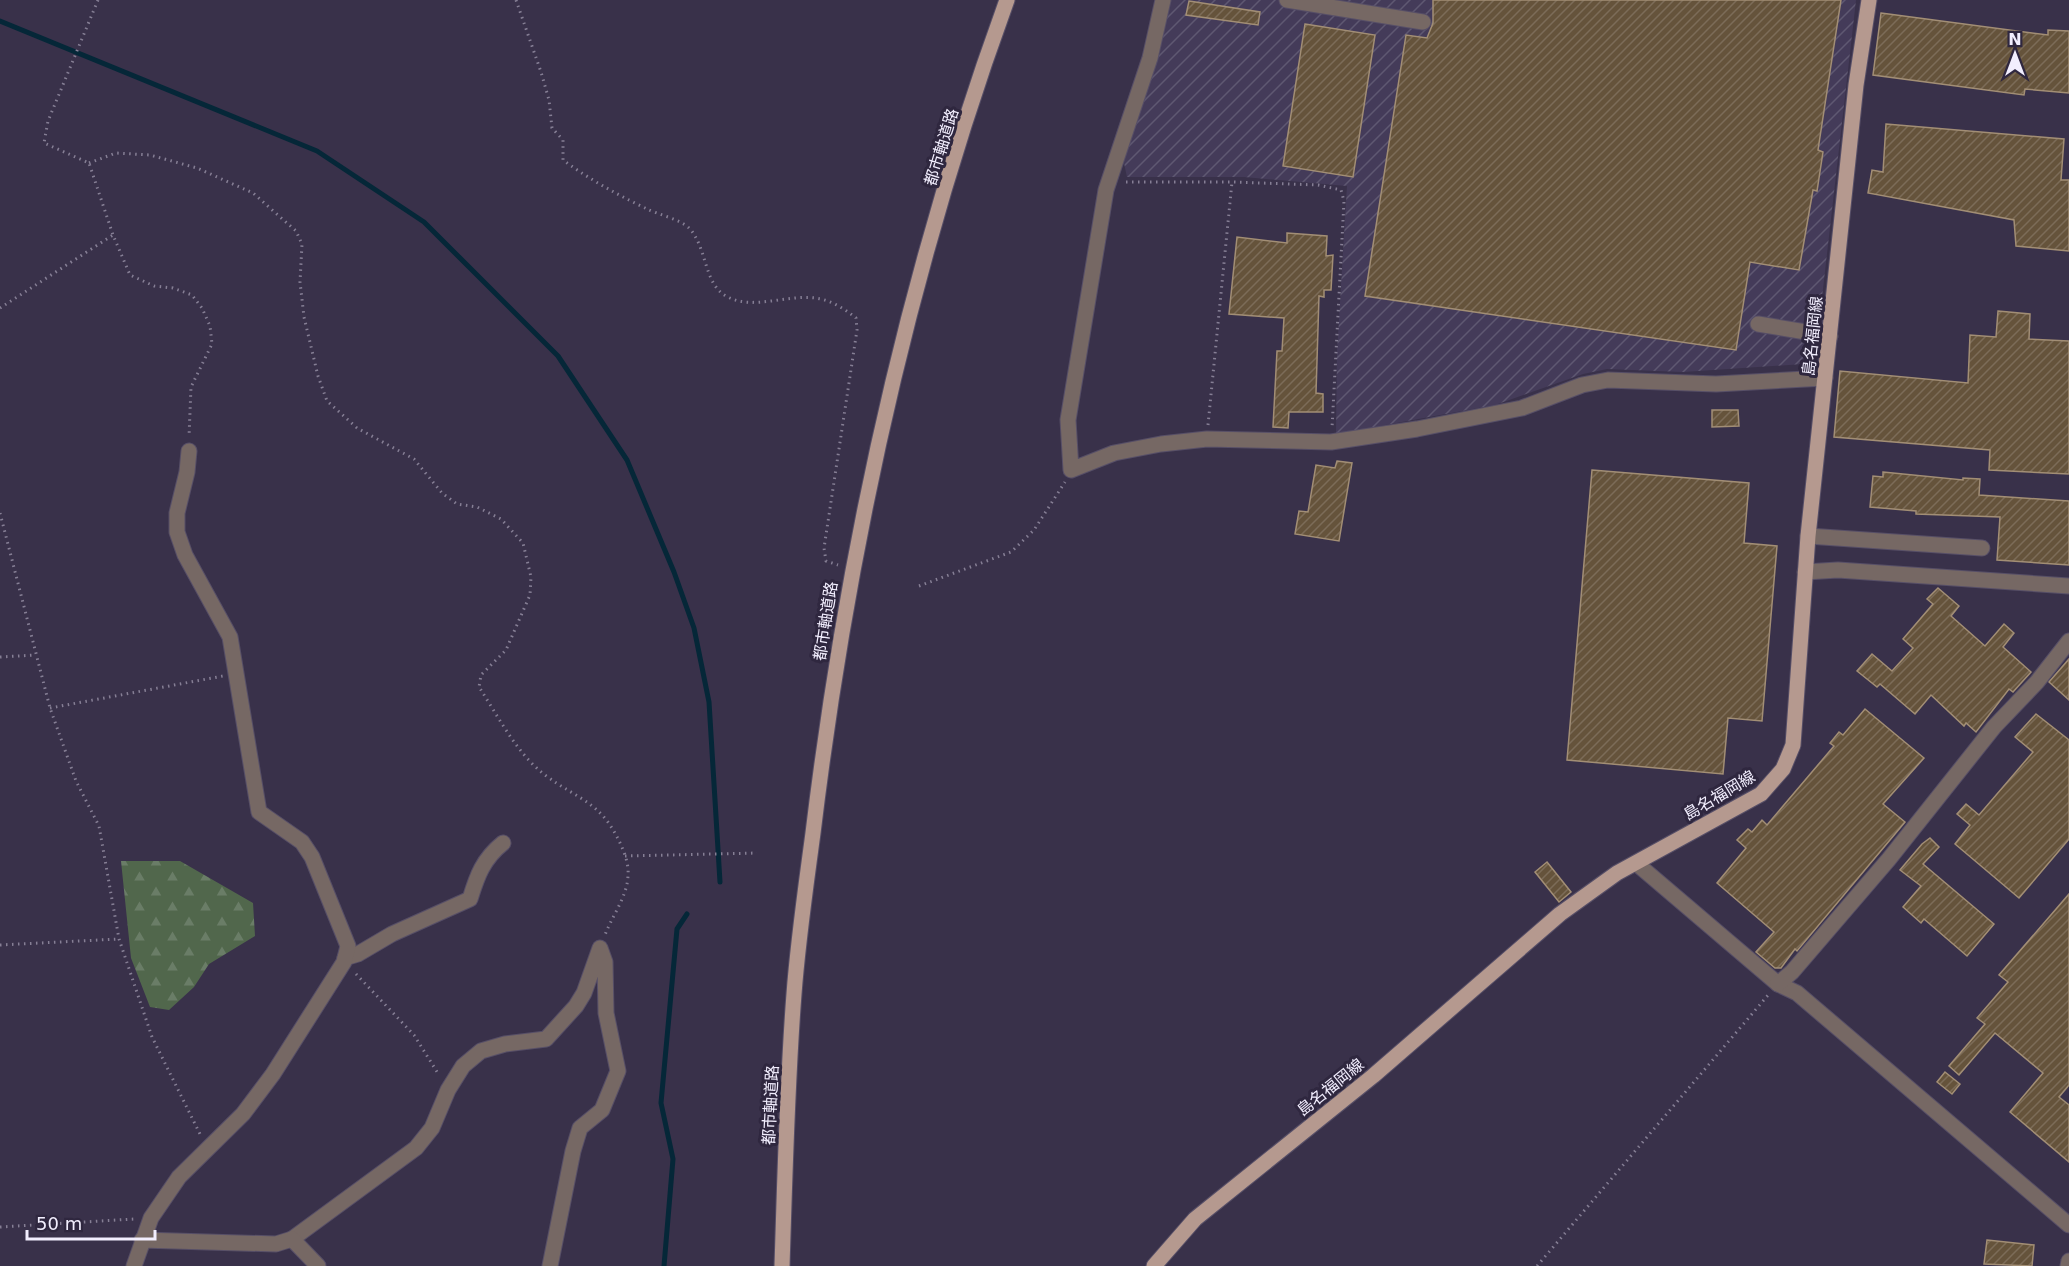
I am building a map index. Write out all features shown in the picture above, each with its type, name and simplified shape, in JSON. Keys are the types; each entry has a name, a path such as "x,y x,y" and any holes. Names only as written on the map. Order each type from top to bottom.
{"main road":[{"name":"都市軸道路","path":"782,1266 794,992 825,735 851,576 891,390 929,252 987,57 1007,0"},
{"name":"島名福岡線","path":"1154,1266 1195,1219 1373,1076 1560,914 1636,863 1761,794 1783,769 1793,745 1804,572 1856,85 1869,0"}],"street":[{"path":"1163,0 1150,58 1109,182 1068,420 1071,470 1114,453 1207,439 1331,442 1522,408 1582,385 1608,380 1705,384 1825,378"},
{"path":"1287,0 1423,21"},
{"path":"1758,324 1830,336"},
{"path":"134,1266 151,1218 179,1177 243,1114 273,1074 345,960 348,946 312,857 302,842 259,812 238,673 230,637 185,555 177,532 177,513 187,472 189,451"},
{"path":"1808,536 1982,548"},
{"path":"1804,572 1838,570 2069,586"},
{"path":"1778,984 1800,963 1994,727 2037,682 2069,641"},
{"path":"345,960 392,934 470,899 479,870 490,854 503,843"},
{"path":"1636,863 1778,984 1797,993 2069,1225"},
{"path":"142,1240 276,1244 292,1239 416,1148 432,1128 448,1090 463,1066 481,1052 505,1044 546,1039 576,1006 584,993 600,948"},
{"path":"550,1266 573,1151 580,1128 602,1110 618,1071 606,1013 605,962 600,948"},
{"path":"292,1239 318,1266"},
{"path":"2068,1266 2069,1261"}],"path":[{"path":"98,0 48,121 44,143 89,163 116,153 150,155 197,168 253,193 296,231 302,244 300,282 304,317 318,376 327,401 357,428 414,459 442,492 457,504 477,507 501,519 523,543 531,577 530,595 506,650 481,675 478,687 522,750 544,774 588,801 610,822 626,856 628,876 622,899 600,948"},
{"path":"516,0 543,81 552,128 563,140 563,160 588,178 624,198 689,228 702,246 713,282 725,296 742,302 793,297 820,299 842,307 856,318 857,330 824,548 826,561 838,565"},
{"path":"89,163 113,235 130,275 154,286 173,288 192,296 210,326 212,344 197,369 191,387 189,451"},
{"path":"1109,182 1232,182 1318,185 1341,190 1344,201 1331,442"},
{"path":"1207,439 1232,182"},
{"path":"0,308 113,235"},
{"path":"920,586 1011,552 1034,530 1071,470"},
{"path":"0,513 50,708 76,782 99,826 119,939 152,1037 207,1149"},
{"path":"0,657 35,655"},
{"path":"50,708 238,673"},
{"path":"626,856 757,853"},
{"path":"0,945 119,939"},
{"path":"345,960 414,1035 448,1090"},
{"path":"1537,1266 1778,984"},
{"path":"0,1227 151,1218"}],"shaded area":[{"path":"1169,0 1856,0 1821,306 1809,313 1803,364 1683,372 1607,369 1583,374 1495,405 1336,434 1337,353 1347,186 1244,177 1127,177 1124,163"}],"green space":[{"path":"121,861 180,861 253,903 255,936 209,964 194,987 169,1010 150,1007 131,958"}],"building":[{"path":"1433,0 1841,0 1818,150 1823,152 1817,191 1813,190 1799,270 1750,262 1736,350 1365,296 1406,35 1427,38 1433,23"},
{"path":"1189,1 1260,12 1258,25 1186,15"},
{"path":"1881,13 2048,35 2048,30 2069,31 2069,93 2025,89 2024,95 1873,75"},
{"path":"1305,24 1375,35 1353,177 1283,166"},
{"path":"1886,124 2064,139 2061,180 2069,180 2069,251 2016,246 2014,220 1868,193 1872,170 1883,172"},
{"path":"1287,233 1327,236 1326,256 1333,255 1331,290 1324,290 1324,297 1319,296 1316,393 1323,394 1323,412 1289,412 1288,428 1273,427 1277,351 1282,351 1284,318 1229,314 1237,237 1287,243"},
{"path":"1998,311 2030,314 2029,339 2069,341 2069,474 1989,470 1990,450 1834,437 1840,371 1968,383 1970,335 1996,337"},
{"path":"1712,410 1738,410 1739,426 1712,427"},
{"path":"1337,461 1352,463 1339,541 1295,534 1299,511 1308,512 1316,465 1335,468"},
{"path":"1592,470 1749,483 1744,543 1777,546 1762,721 1728,718 1723,774 1567,760"},
{"path":"1883,472 1963,480 1963,478 1980,479 1979,495 2069,501 2069,565 1997,560 2000,517 1916,514 1916,511 1870,507 1873,476 1883,477"},
{"path":"1938,588 1959,606 1951,616 1985,646 2004,624 2014,633 2003,647 2031,672 2013,692 2009,689 1976,732 1966,723 1964,726 1931,695 1915,714 1880,684 1877,687 1857,671 1872,654 1892,671 1913,648 1903,639 1933,604 1927,599"},
{"path":"2069,659 2069,700 2049,682"},
{"path":"1865,709 1924,758 1883,804 1905,822 1797,951 1795,949 1781,968 1775,968 1756,952 1774,932 1717,883 1746,848 1737,840 1748,829 1752,832 1762,820 1767,825 1834,746 1830,743 1839,732 1843,735"},
{"path":"2036,714 2069,740 2069,839 2019,898 1955,844 1970,825 1957,814 1966,804 1979,815 2033,752 2015,737"},
{"path":"1930,838 1939,847 1923,864 1994,924 1967,956 1924,919 1921,923 1903,907 1921,886 1900,870"},
{"path":"1547,862 1571,892 1559,902 1535,872"},
{"path":"2069,894 2069,1085 2059,1097 2069,1105 2069,1162 2010,1112 2043,1073 1995,1033 1959,1075 1949,1066 1985,1024 1977,1018 2008,982 1999,975"},
{"path":"1945,1072 1960,1084 1952,1094 1937,1082"},
{"path":"1987,1240 2034,1245 2032,1266 1984,1264"}],"waterway":[{"path":"0,21 317,151 424,222 558,356 627,460 674,572 694,628 709,702 720,882"},
{"path":"664,1266 673,1159 661,1103 677,929 687,914"}]}
